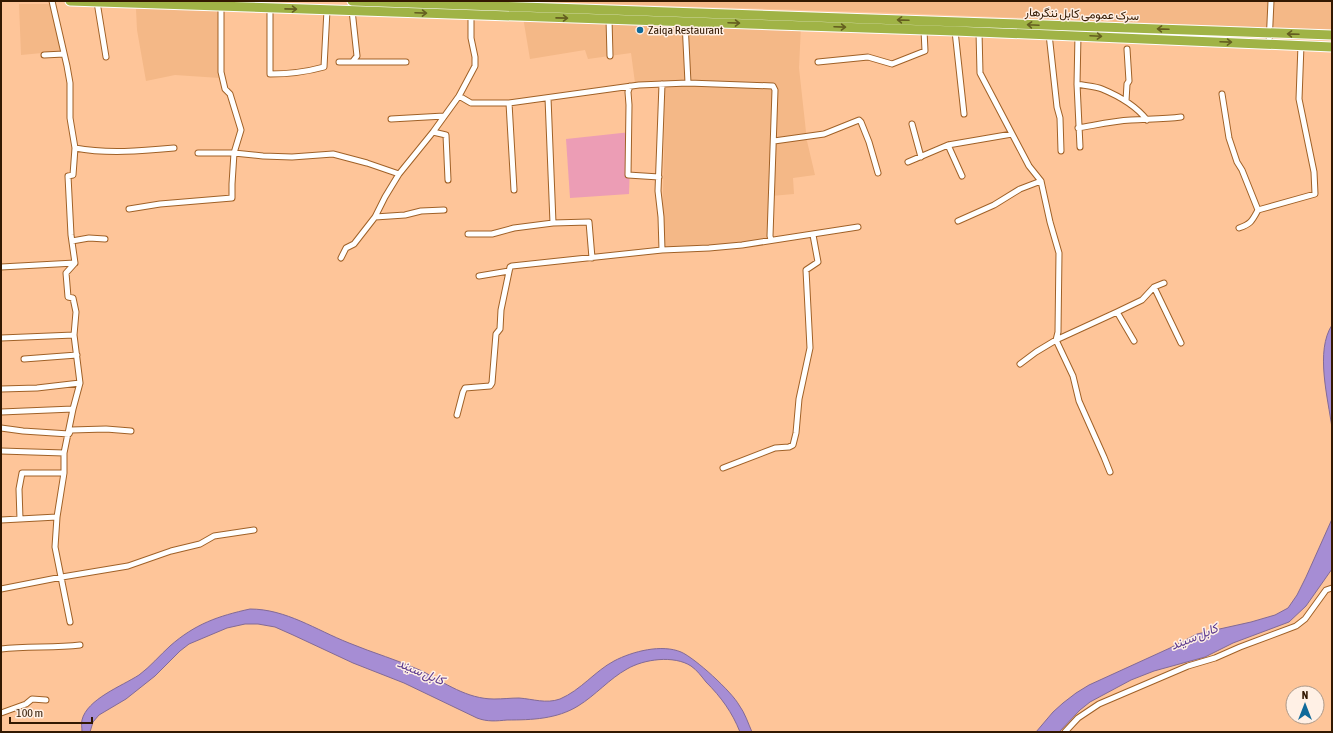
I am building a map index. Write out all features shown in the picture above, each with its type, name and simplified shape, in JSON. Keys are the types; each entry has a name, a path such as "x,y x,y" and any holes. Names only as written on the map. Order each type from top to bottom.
{"highway":[{"name":"سرک عمومی کابل ننگرهار","path":"70,1 328,10 384,1 519,4 1332,35"},
{"name":"سرک عمومی کابل ننگرهار","path":"352,6 471,15 1049,34 1332,46"}],"street":[{"path":"52,1 70,83 70,118 75,148 73,175 68,176 72,241 75,263 66,273 68,297 73,298 76,312 74,336 80,383 64,453 64,473 57,517 56,547 70,622"},
{"path":"1269,44 1271,1"},
{"path":"97,2 106,58"},
{"path":"129,209 160,204 232,198 234,153 241,130 230,94 225,89 221,72 221,6"},
{"path":"352,6 356,56 353,61"},
{"path":"270,8 270,74 289,74 324,67 328,10"},
{"path":"341,258 346,248 354,244 375,217 385,197 400,174 459,96 474,66 475,57 471,38 471,15"},
{"path":"609,19 610,56"},
{"path":"685,22 688,83"},
{"path":"818,62 868,58 892,64 925,51 924,30"},
{"path":"955,31 964,114"},
{"path":"979,32 980,73 1029,166 1041,181 1050,222 1059,253 1058,332 1056,340 1073,376 1079,401 1110,472"},
{"path":"1049,34 1057,107 1060,118 1061,151"},
{"path":"1078,36 1077,84 1080,147"},
{"path":"1239,228 1248,225 1258,210 1315,194 1314,172 1309,141 1299,99 1301,45"},
{"path":"1126,101 1127,84 1129,81 1127,49"},
{"path":"44,55 64,54"},
{"path":"339,62 406,62"},
{"path":"459,96 470,103 508,103 630,86 688,83 773,86 774,141 770,228 771,240"},
{"path":"662,84 658,191 661,217 662,250"},
{"path":"1077,84 1101,88 1126,101 1140,112 1147,120"},
{"path":"630,86 628,92 628,175 659,177"},
{"path":"1222,94 1229,138 1237,162 1242,170 1258,210"},
{"path":"548,98 553,223"},
{"path":"508,103 514,190"},
{"path":"391,119 444,116"},
{"path":"1078,128 1108,122 1182,117"},
{"path":"774,141 824,134 859,120 862,122 878,173"},
{"path":"912,124 921,157"},
{"path":"433,132 446,135 448,180"},
{"path":"908,162 948,146 1012,134"},
{"path":"948,146 962,176"},
{"path":"75,148 89,151 144,151 174,148"},
{"path":"198,153 234,153 285,157 333,154 400,174"},
{"path":"958,221 994,205 1020,190 1041,181"},
{"path":"375,217 405,215 421,211 444,210"},
{"path":"468,234 492,234 514,228 553,223 589,222 592,258"},
{"path":"457,415 465,388 490,386 492,383 496,334 500,329 501,310 510,267 512,266 662,250 742,245 858,227"},
{"path":"723,468 775,448 789,447 793,445 796,433 799,399 810,348 806,270 818,262 813,235"},
{"path":"72,241 89,238 105,239"},
{"path":"1,266 75,263"},
{"path":"479,276 509,271"},
{"path":"1020,364 1056,340 1142,300 1154,287 1164,283"},
{"path":"1154,287 1182,343"},
{"path":"1117,312 1134,341"},
{"path":"1,338 74,336"},
{"path":"24,359 77,355"},
{"path":"1,389 37,388 80,383"},
{"path":"1,412 73,409"},
{"path":"1,428 69,434"},
{"path":"69,434 71,430 106,429 131,431"},
{"path":"1,452 64,453"},
{"path":"20,519 19,488 22,473 64,473"},
{"path":"1,520 57,517"},
{"path":"1,589 128,566 171,551 200,544 214,536 254,530"},
{"path":"1065,732 1078,718 1099,704 1175,672 1296,626 1305,620 1326,590 1332,588"},
{"path":"1,649 80,645"},
{"path":"1,713 26,704 32,699 46,700"}],"shaded area":[{"path":"520,1 1332,1 1332,30 899,13"},
{"path":"19,4 52,4 63,51 21,55"},
{"path":"218,8 220,78 175,75 146,81 137,30 136,9"},
{"path":"523,17 801,26 799,68 807,141 815,175 793,178 794,194 771,196 771,240 662,250 665,84 635,83 631,53 588,59 585,50 530,59"},
{"path":"631,132 629,194 570,198 566,139"}],"water":[{"path":"1332,325 1332,428 1323,361 1327,336"},
{"name":"کابل سيند","path":"1332,519 1332,569 1306,606 1289,622 1233,643 1205,657 1154,671 1131,680 1090,702 1080,710 1059,732 1036,732 1063,703 1089,685 1197,634 1251,622 1275,615 1288,608 1297,595 1306,577"},
{"name":"کابل سيند","path":"250,609 276,612 288,616 349,643 413,667 465,693 494,699 519,698 550,701 560,699 575,691 607,665 622,657 648,650 673,650 687,655 695,661 729,692 743,711 752,732 740,732 726,705 717,693 695,669 676,660 668,659 650,661 627,669 614,677 585,702 562,714 526,720 488,721 477,718 404,683 353,663 275,627 258,624 245,624 227,628 189,644 155,676 126,699 99,715 93,722 90,732 82,732 82,720 85,712 98,699 139,675 179,638 207,622"}],"place":[{"name":"Zaiqa Restaurant","path":"640,30"}]}
